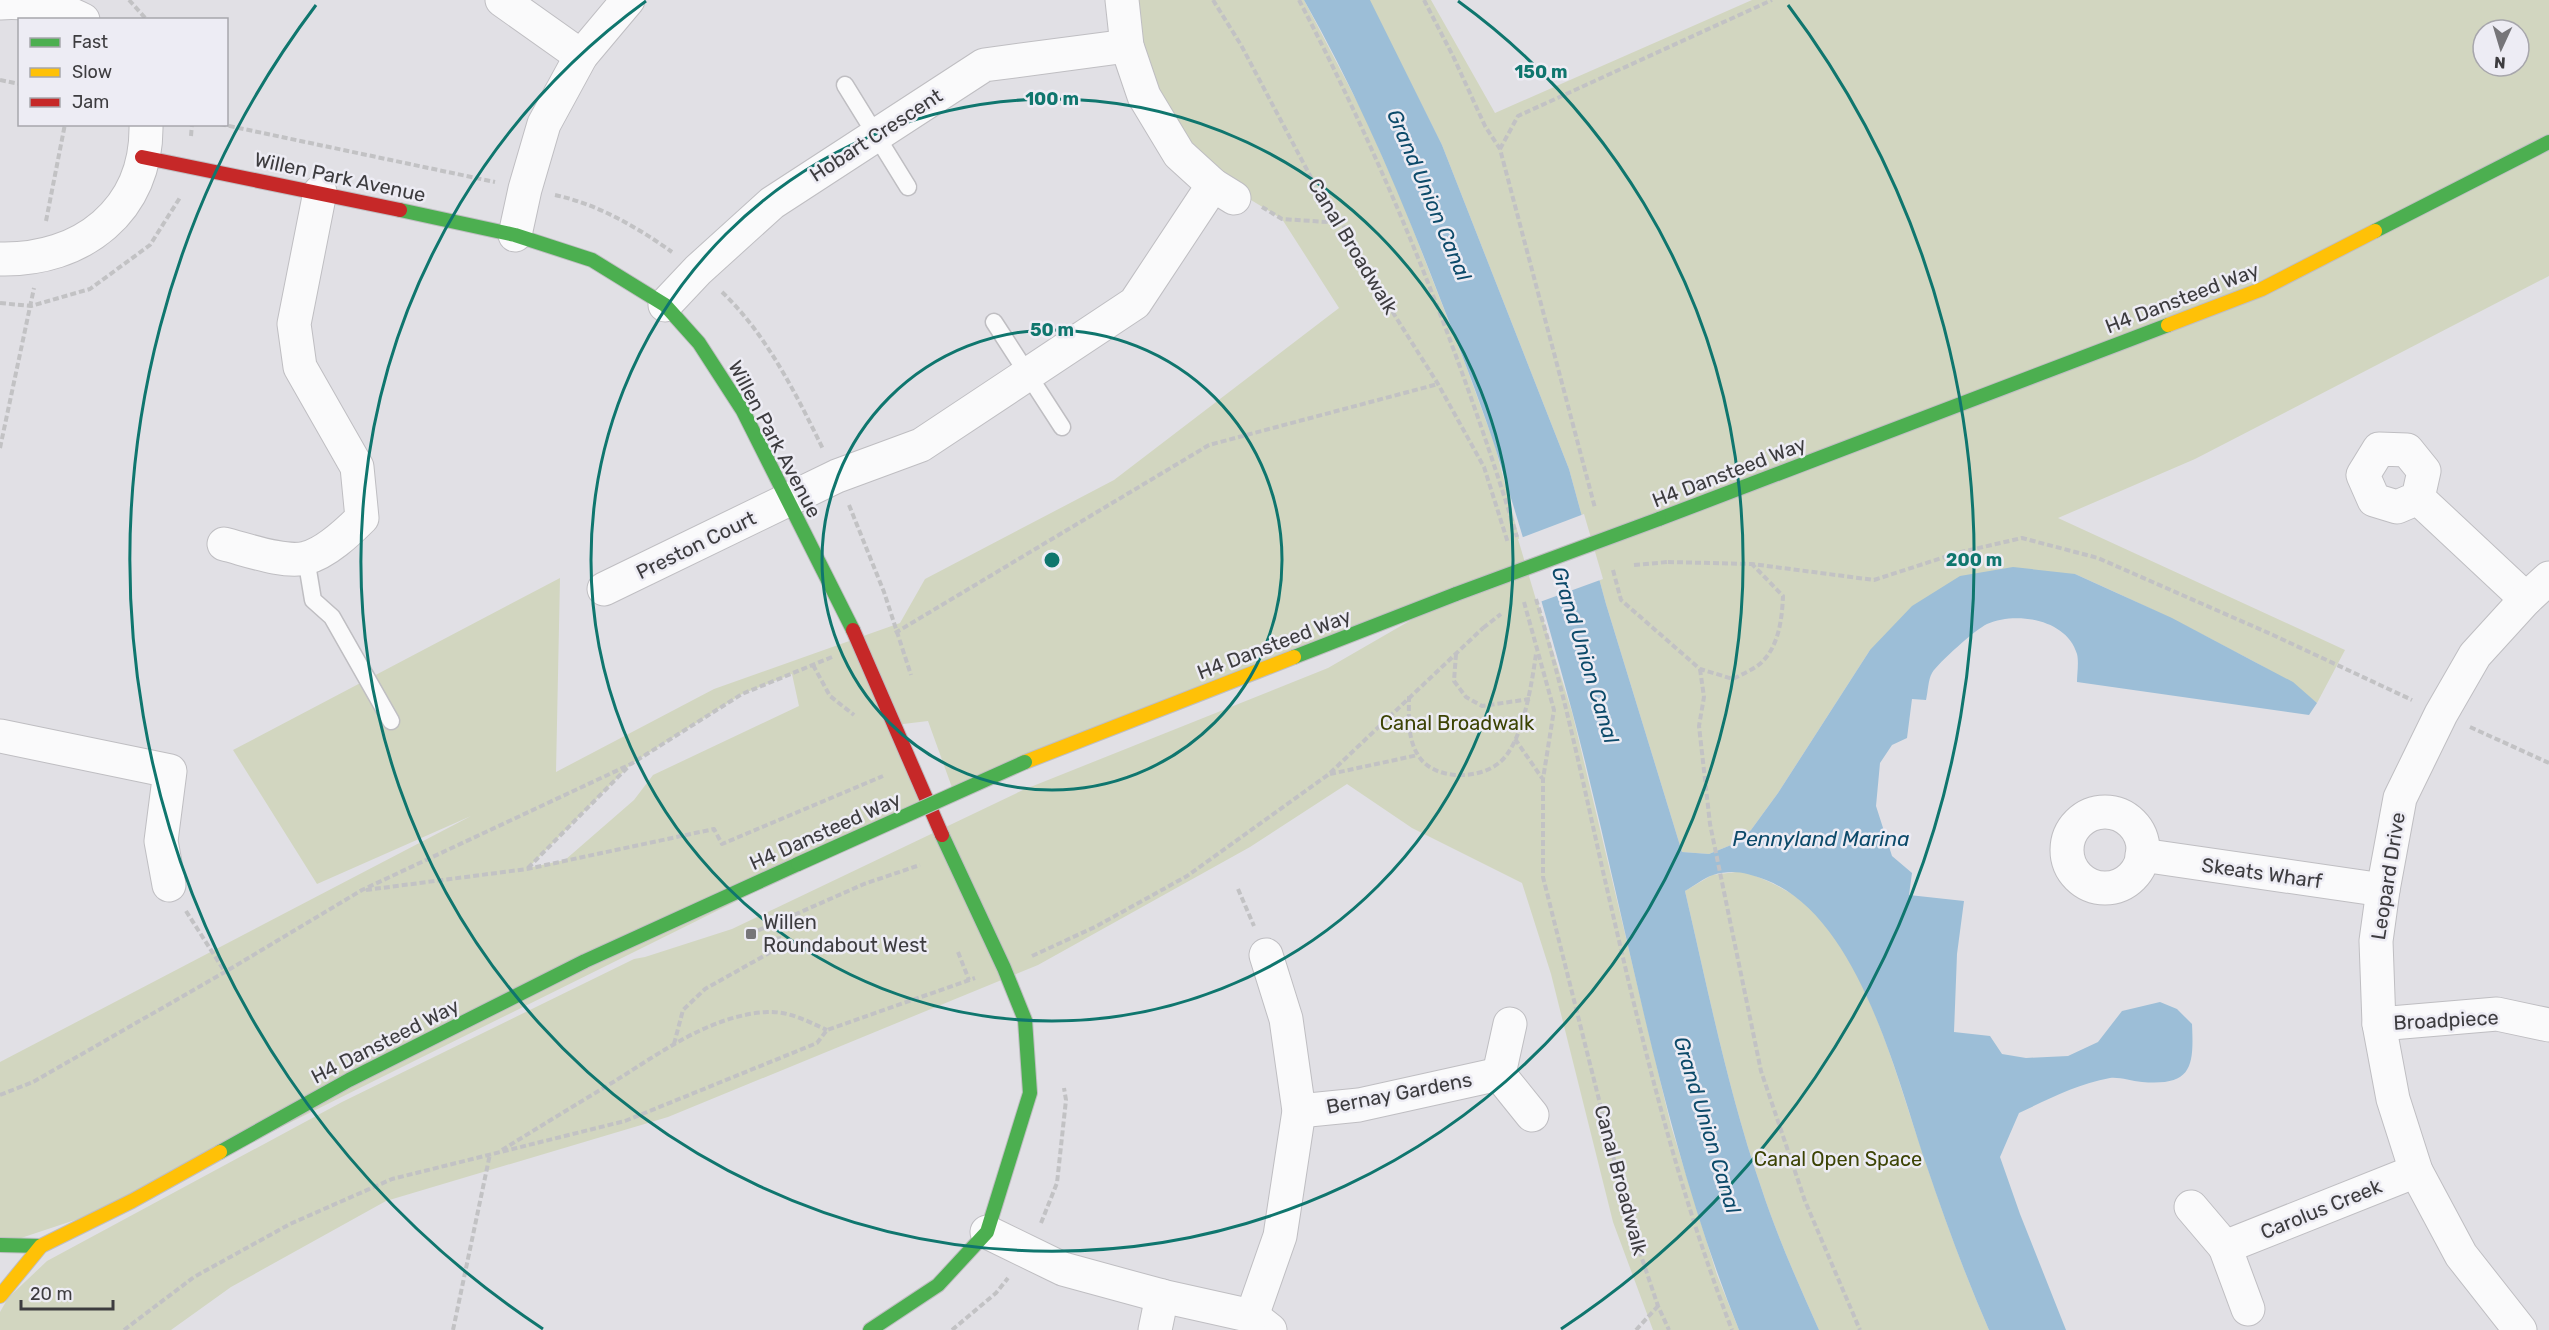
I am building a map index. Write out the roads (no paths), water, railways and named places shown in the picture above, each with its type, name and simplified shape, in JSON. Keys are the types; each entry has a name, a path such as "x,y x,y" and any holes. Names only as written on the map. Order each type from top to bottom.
{"street":[{"path":"502,0 581,56"},
{"path":"515,235 525,189 544,124 581,56 628,0"},
{"path":"788,501 837,476 921,445 1135,303 1223,192 1179,154 1144,96 1126,46 1122,0"},
{"path":"0,3 43,2 79,18"},
{"name":"Hobart Crescent","path":"665,305 698,270 772,203 984,65 1126,46"},
{"path":"0,259 39,258 64,250 88,238 108,222 125,201 137,177 146,126"},
{"name":"H4 Dansteed Way","path":"0,1296 41,1246 132,1201 370,1069 585,962 798,864 1025,762 1456,594 2262,289 2549,142"},
{"name":"Willen Park Avenue","path":"142,157 320,192 515,235 592,260 665,305 699,343 742,411 862,648 964,886 1004,968 1025,1020 1030,1093 987,1232"},
{"path":"224,544 284,558 306,558 340,539 362,518 357,467 300,367 294,324 320,192"},
{"path":"2418,498 2538,588"},
{"name":"Preston Court","path":"604,589 788,501"},
{"name":"Leopard Drive","path":"2520,1330 2461,1255 2416,1171 2393,1099 2379,1024 2376,941 2400,798 2440,714 2475,655 2538,588"},
{"path":"0,736 170,771 161,841 169,885"},
{"name":"Skeats Wharf","path":"2142,855 2383,890"},
{"name":"Bernay Gardens","path":"987,1232 1063,1269 1261,1323 1280,1236 1299,1111 1286,1019 1266,955"},
{"name":"Broadpiece","path":"2379,1024 2497,1014 2549,1025"},
{"name":"Bernay Gardens","path":"1499,1074 1510,1024"},
{"name":"Bernay Gardens","path":"1299,1111 1359,1105 1499,1074"},
{"name":"Bernay Gardens","path":"1499,1074 1532,1115"},
{"name":"Carolus Creek","path":"2225,1247 2416,1171"},
{"path":"2191,1208 2225,1247 2248,1309"},
{"path":"870,1330 938,1285 987,1232"},
{"name":"H4 Dansteed Way","path":"0,1245 41,1246"},
{"path":"1155,1330 1162,1296"}],"lane":[{"path":"845,85 908,187"},
{"path":"994,322 1062,427"},
{"path":"306,558 313,600 332,617 391,721"}],"water":[{"path":"1304,0 1370,0 1442,145 1569,469 1606,604 1682,852 1709,854 1736,843 1751,830 1778,793 1870,650 1912,606 1960,576 2013,567 2075,574 2172,618 2293,682 2317,703 2309,715 2077,682 2077,654 2063,633 2039,621 2012,618 1999,620 1982,627 1936,668 1930,679 1926,700 1912,699 1907,738 1892,745 1880,763 1876,806 1892,856 1912,873 1909,895 1964,901 1957,954 1954,1032 1990,1036 2002,1054 2026,1058 2068,1056 2098,1042 2122,1011 2160,1002 2177,1009 2192,1024 2190,1062 2180,1077 2171,1081 2159,1082 2110,1078 2052,1097 2019,1113 2000,1157 2066,1330 1989,1330 1948,1227 1887,1045 1850,963 1826,928 1798,899 1766,880 1734,872 1713,875 1685,891 1719,1040 1749,1151 1781,1241 1819,1330 1739,1330 1711,1255 1687,1178 1646,1023 1572,711 1495,447 1456,339 1388,169 1340,67"}],"place":[{"name":"Willen Roundabout West","path":"751,934"}],"water label":[{"name":"Grand Union Canal","path":"1429,195"},
{"name":"Grand Union Canal","path":"1585,655"},
{"name":"Pennyland Marina","path":"1821,839"},
{"name":"Grand Union Canal","path":"1707,1125"}],"park label":[{"name":"Canal Broadwalk","path":"1457,723"},
{"name":"Canal Open Space","path":"1838,1159"}]}
